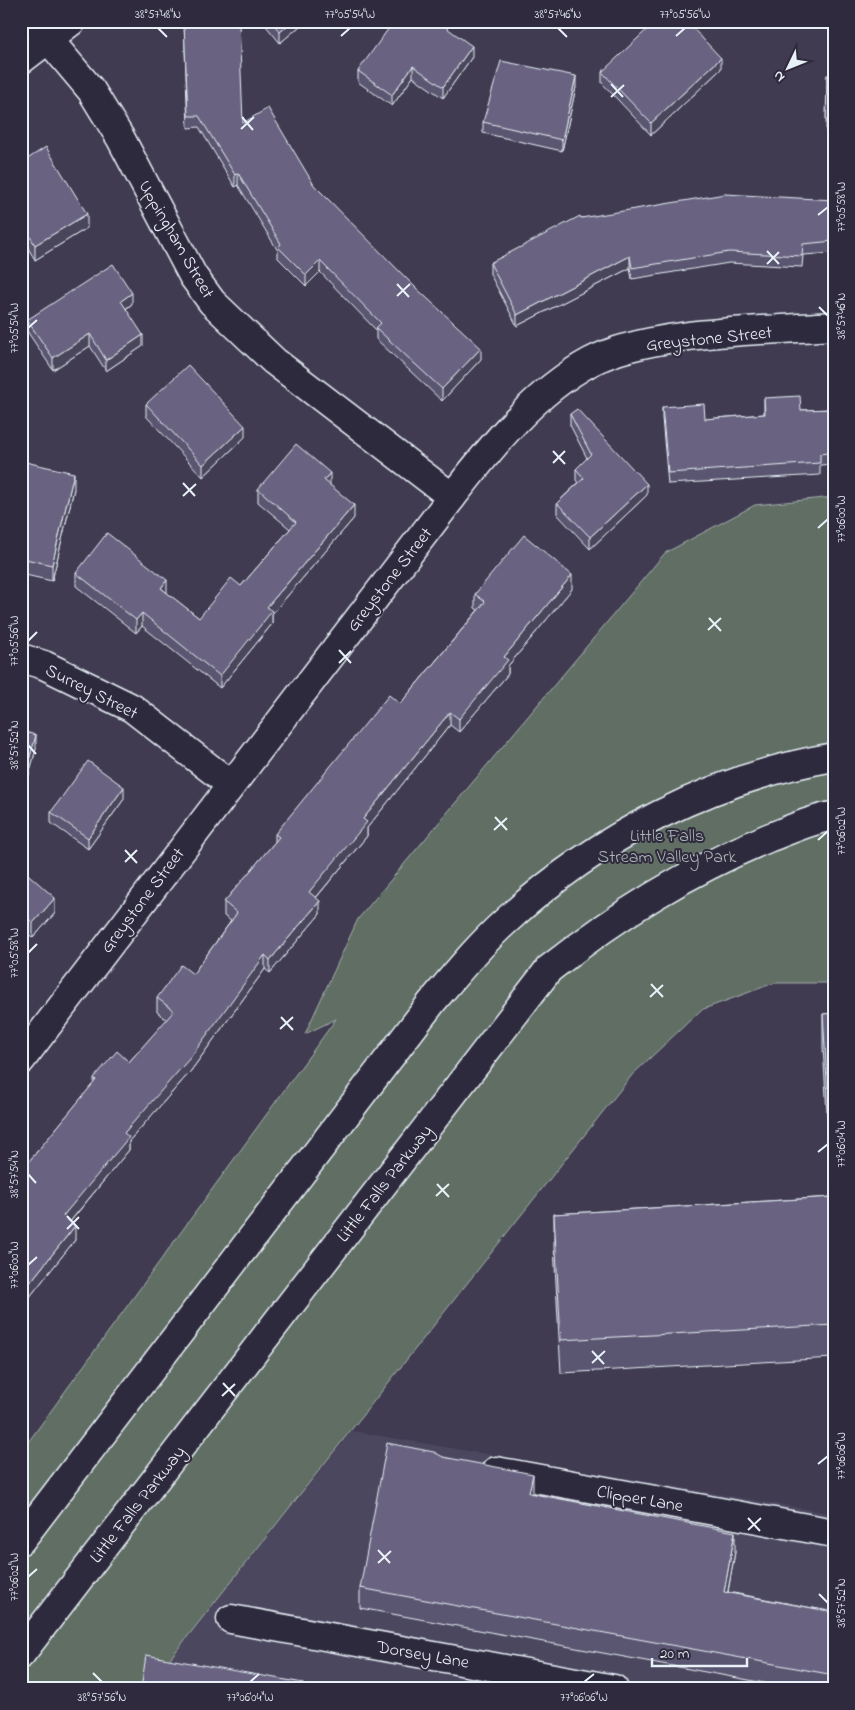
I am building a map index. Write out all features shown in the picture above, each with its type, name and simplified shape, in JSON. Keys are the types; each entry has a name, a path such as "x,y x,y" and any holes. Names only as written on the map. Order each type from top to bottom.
{"street":[{"path":"21,60 41,31 72,21"},
{"name":"Uppingham Street","path":"41,31 91,90 116,130 193,276 212,302 274,361 452,497"},
{"name":"Greystone Street","path":"21,1060 230,784 452,497 484,456 536,400 591,362 619,350 686,337 834,326"},
{"name":"Surrey Street","path":"21,658 44,665 132,708 230,784"},
{"path":"21,1540 432,1002 467,960 505,921 547,886 591,854 637,826 725,786 771,771 834,757"},
{"name":"Little Falls Parkway","path":"21,1654 548,969 627,911 681,879 729,855 779,834 834,816"},
{"name":"Clipper Lane","path":"476,1467 834,1533"},
{"name":"Dorsey Lane","path":"231,1619 614,1689"}],"shaded area":[{"path":"352,1431 834,1514 834,1689 146,1689"}],"green space":[{"name":"Little Falls Stream Valley Park","path":"834,497 834,983 774,983 701,1010 632,1075 146,1689 21,1689 21,1452 336,1019 305,1034 358,919 665,553 755,505"}],"building":[{"path":"271,21 293,21 280,32"},
{"path":"394,21 437,21 472,46 443,87 413,66 392,95 358,71"},
{"path":"656,21 686,21 721,58 651,123 602,72"},
{"path":"239,22 243,123 268,108 314,185 415,287 481,348 442,389 376,328 381,323 320,261 306,275 278,247 281,244 238,173 235,175 199,116 188,116 184,24"},
{"path":"501,61 576,76 562,140 483,122"},
{"path":"827,75 834,75 834,121 826,121"},
{"path":"46,147 87,214 35,245 28,233 21,237 21,163"},
{"path":"725,194 834,200 834,241 803,244 802,256 729,252 632,268 630,256 517,315 490,263 580,216 581,218"},
{"path":"113,264 132,293 121,301 143,335 106,360 90,334 53,358 27,320"},
{"path":"188,365 245,426 203,465 146,404"},
{"path":"800,396 801,410 834,409 834,452 820,454 820,463 668,473 662,407 704,404 705,419 765,414 764,398"},
{"path":"577,409 647,484 590,537 557,503 584,478 576,469 591,454 570,414"},
{"path":"296,444 330,473 324,480 354,505 267,607 272,611 220,676 142,613 136,620 76,573 107,533 167,580 161,588 199,618 231,578 241,586 296,522 258,489"},
{"path":"21,461 74,473 52,565 21,558"},
{"path":"524,535 572,575 504,657 508,660 459,719 450,712 363,819 367,822 309,892 320,901 270,960 265,955 190,1058 124,1133 129,1137 63,1216 75,1226 24,1290 21,1288 21,1171 96,1080 94,1078 117,1051 129,1062 174,1011 157,998 181,965 193,974 237,913 224,902 279,837 275,834 389,695 400,704 485,602 475,594"},
{"path":"21,731 36,735 23,782 21,782"},
{"path":"88,761 124,787 88,838 51,812"},
{"path":"21,868 55,898 33,923 21,912"},
{"path":"834,1013 834,1197 823,1014"},
{"path":"834,1197 834,1325 561,1340 554,1214"},
{"path":"387,1443 434,1452 443,1457 533,1474 529,1493 735,1532 724,1592 834,1612 834,1675 360,1588"},
{"path":"146,1655 303,1683 302,1689 141,1689"}]}
